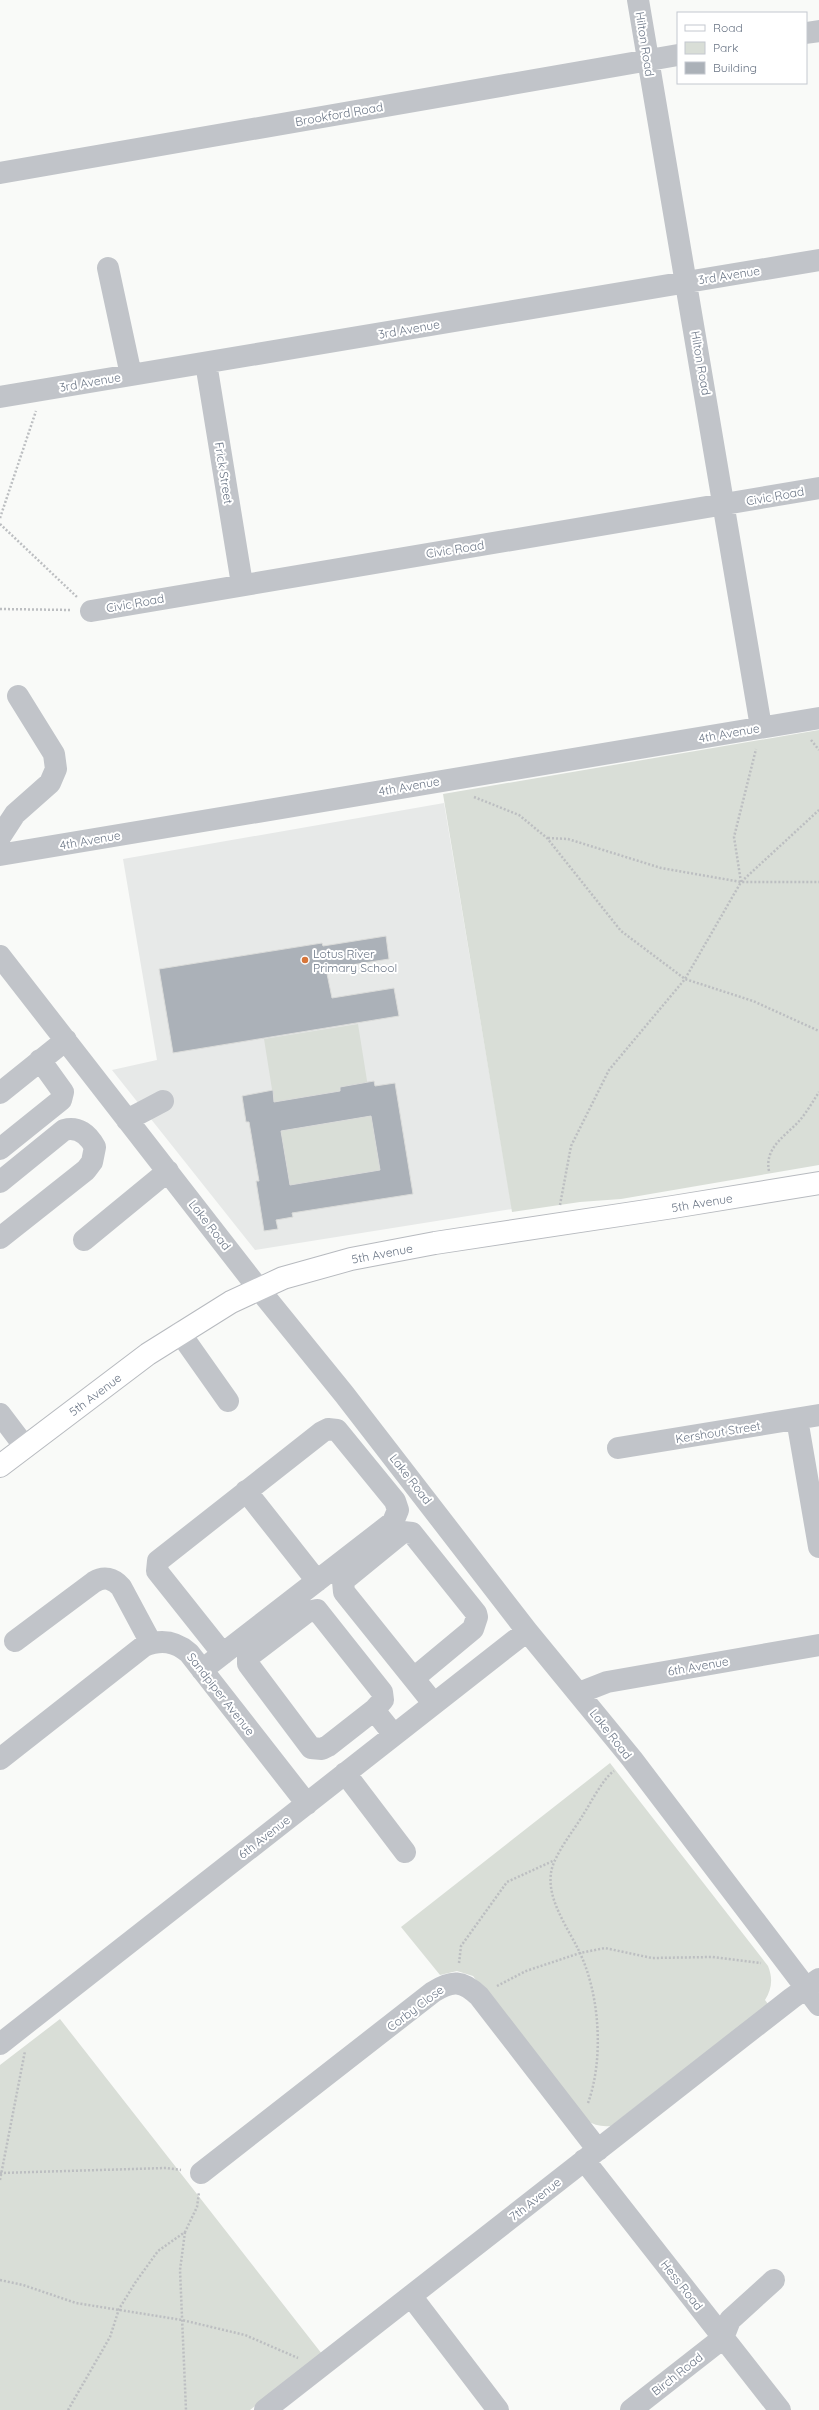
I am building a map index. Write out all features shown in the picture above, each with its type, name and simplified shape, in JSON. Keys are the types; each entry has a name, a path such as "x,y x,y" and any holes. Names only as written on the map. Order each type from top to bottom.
{"main road":[{"name":"5th Avenue","path":"0,1466 142,1358 180,1333 258,1288 283,1278 351,1259 435,1243 819,1183"}],"street":[{"name":"Hilton Road","path":"638,0 725,504 761,727"},
{"path":"807,33 819,31"},
{"name":"Brookford Road","path":"0,173 677,55"},
{"name":"3rd Avenue","path":"0,397 819,260"},
{"path":"108,268 131,375"},
{"name":"Frick Street","path":"206,363 242,584"},
{"name":"Civic Road","path":"91,611 242,584 819,488"},
{"path":"0,837 15,814 50,783 56,769 54,754 18,696"},
{"name":"4th Avenue","path":"0,855 819,718"},
{"name":"Lake Road","path":"0,956 7,979 66,1040 258,1288 349,1400 527,1631 579,1693 812,1983 819,2005"},
{"path":"0,1093 66,1040"},
{"path":"0,1149 63,1096 61,1089 40,1060"},
{"path":"127,1120 163,1101"},
{"path":"0,1182 64,1130 70,1128 84,1133 94,1147 92,1162 86,1170 0,1238"},
{"path":"84,1240 168,1171"},
{"path":"180,1333 228,1401"},
{"path":"0,1414 25,1447"},
{"name":"Kershout Street","path":"618,1448 819,1416"},
{"path":"798,1419 819,1547"},
{"path":"202,1670 223,1654 317,1581 394,1522 398,1510 395,1501 341,1432 333,1429 322,1432 161,1557 157,1566 157,1571 223,1654"},
{"path":"246,1491 317,1581"},
{"path":"414,1678 473,1629 477,1617 476,1612 412,1533 408,1531 403,1532 343,1581 342,1589 434,1704"},
{"path":"0,1759 144,1646 151,1643 121,1587 117,1582 106,1578 94,1582 15,1641"},
{"path":"317,1610 382,1692 383,1700 374,1710 328,1746 322,1749 311,1748 248,1664 248,1657 307,1612 317,1610"},
{"name":"6th Avenue","path":"0,2044 527,1631"},
{"name":"Sandpiper Avenue","path":"151,1643 165,1641 182,1647 202,1670 307,1804"},
{"name":"6th Avenue","path":"579,1693 607,1682 819,1645"},
{"path":"374,1710 394,1735"},
{"path":"346,1773 405,1852"},
{"name":"Corby Close","path":"201,2173 433,1992 445,1984 456,1983 468,1986 479,1996 576,2122 591,2155"},
{"name":"7th Avenue","path":"265,2410 812,1983"},
{"name":"Hess Road","path":"591,2155 724,2338 780,2410"},
{"path":"724,2338 730,2320 774,2280"},
{"path":"411,2296 498,2410"},
{"name":"Birch Road","path":"631,2410 724,2338"}],"path":[{"path":"0,518 43,390"},
{"path":"0,524 91,611"},
{"path":"0,609 91,611"},
{"path":"741,882 734,837 761,727"},
{"path":"470,796 519,815 547,838 621,931 685,979 753,1001 819,1031"},
{"path":"556,1225 571,1146 609,1070 685,979 741,882 819,810"},
{"path":"547,838 568,839 661,868 741,882 819,882"},
{"path":"774,1191 768,1165 773,1146 800,1120 819,1092"},
{"path":"576,2122 588,2102 594,2078 597,2041 594,1998 580,1952 563,1921 550,1888 550,1872 555,1860 612,1772 618,1768"},
{"path":"456,1983 461,1946 507,1882 555,1860"},
{"path":"479,1996 526,1971 580,1952 605,1948 652,1958 712,1957 762,1963 767,1961"},
{"path":"0,2180 31,2020"},
{"path":"1,2173 166,2168 201,2173 197,2207 185,2232 180,2270 186,2410"},
{"path":"68,2410 110,2338 119,2309 158,2251 185,2232"},
{"path":"0,2280 76,2303 182,2320 245,2335 319,2368"}],"shaded area":[{"name":"Lotus River Primary School","path":"444,803 512,1209 255,1250 112,1070 157,1060 123,859"}],"green space":[{"path":"819,730 819,1165 621,1199 580,1202 512,1212 443,794"},
{"path":"358,1024 368,1087 359,1084 340,1087 340,1091 274,1102 264,1039"},
{"path":"371,1116 380,1170 290,1185 281,1131"},
{"path":"610,1763 768,1966 771,1979 769,1992 765,2000 768,2004 611,2126 607,2126 598,2125 586,2120 473,1976 457,1971 440,1975 401,1927"},
{"path":"60,2019 322,2354 250,2410 0,2410 0,2065"}],"building":[{"path":"386,936 389,959 326,969 332,998 394,988 399,1016 173,1053 159,969 322,943 323,946"},
{"path":"374,1081 375,1086 395,1083 413,1194 292,1213 293,1217 276,1220 278,1229 264,1231 256,1181 259,1181 249,1122 246,1122 242,1096 273,1090 274,1102 340,1091 340,1087","holes":["371,1116 380,1170 290,1185 281,1131"]}],"place":[{"name":"Lotus River Primary School","path":"305,960"}]}
